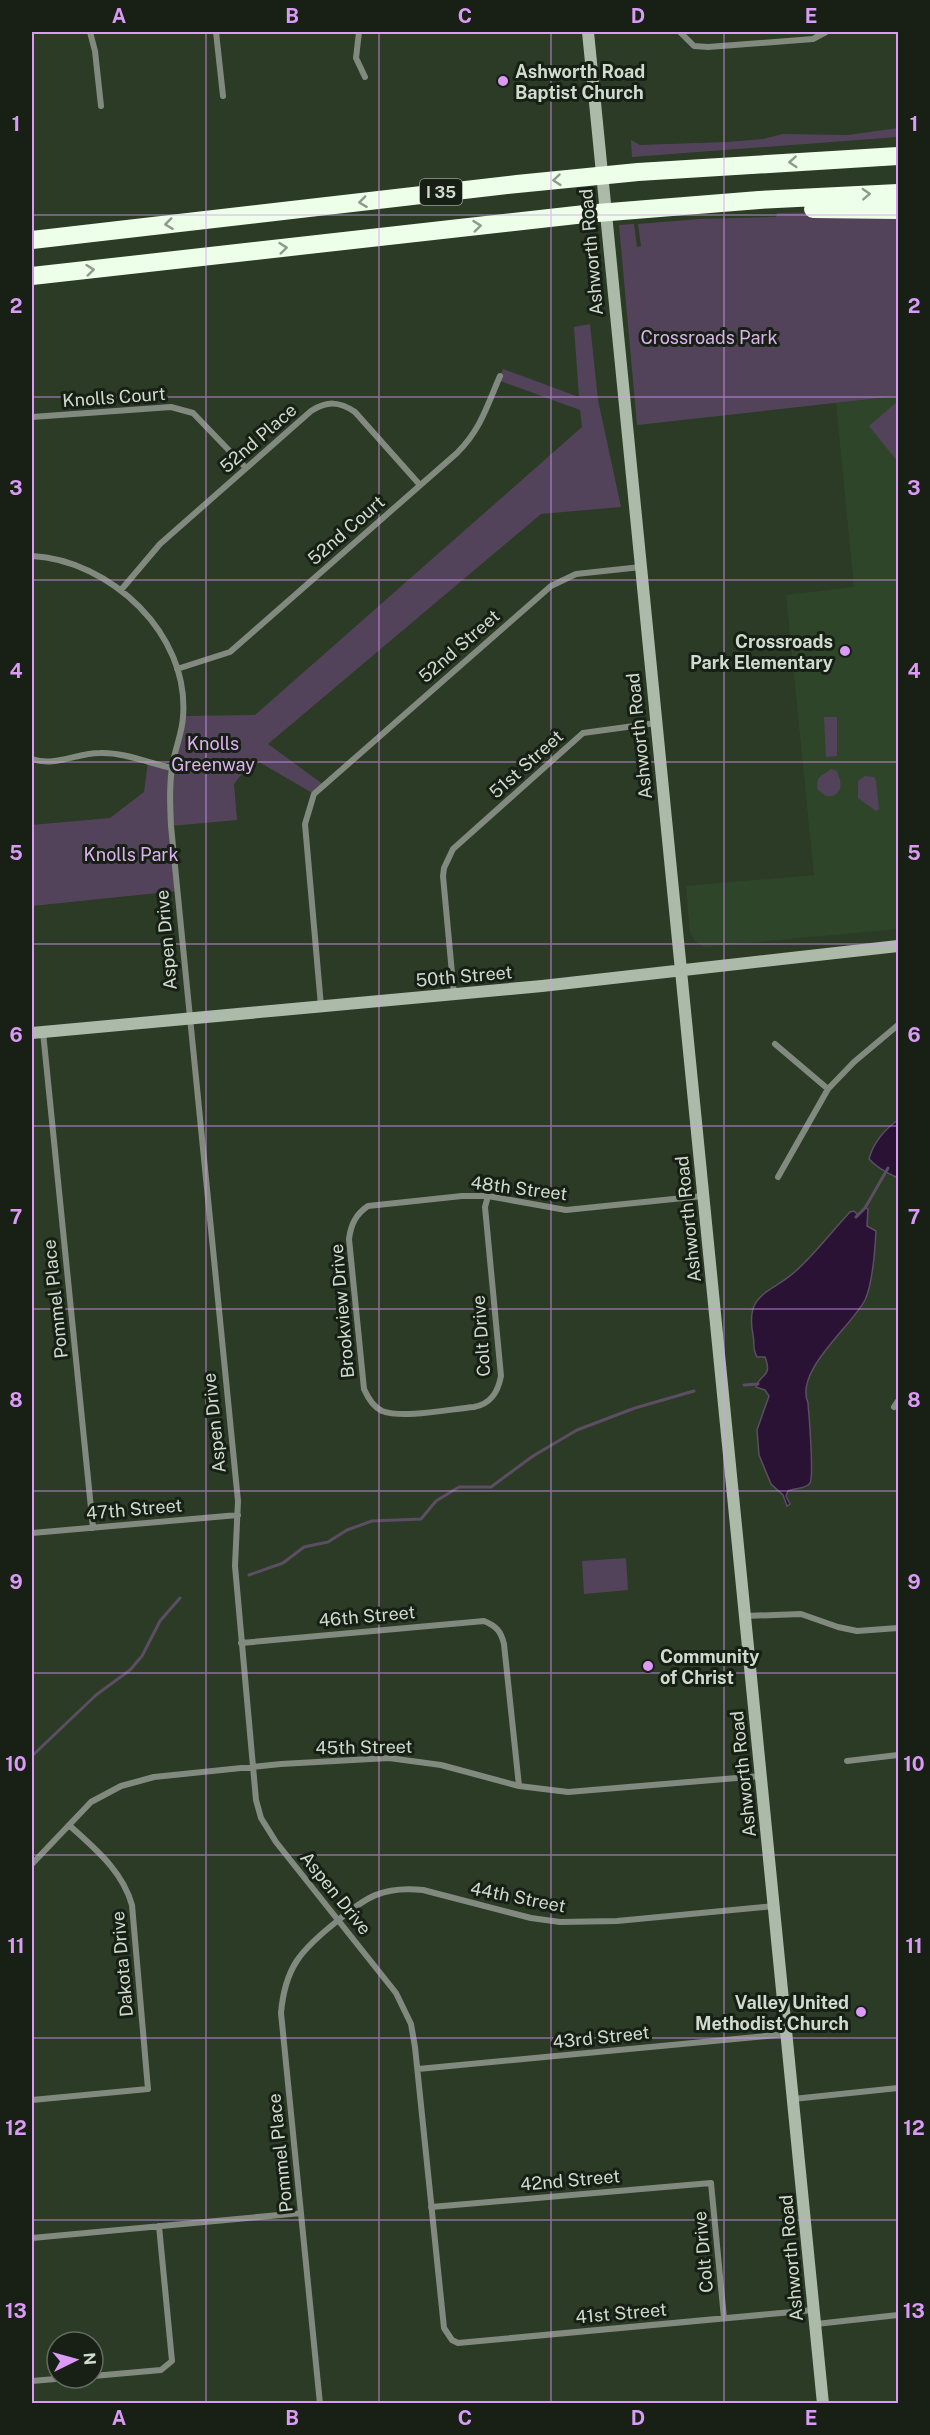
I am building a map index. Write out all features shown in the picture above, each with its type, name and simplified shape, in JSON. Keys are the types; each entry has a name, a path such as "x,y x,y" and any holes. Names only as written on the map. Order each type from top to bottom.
{"highway":[{"name":"I 35","path":"32,240 517,184 638,172 898,154"},
{"name":"I 35","path":"32,276 640,209 898,193"},
{"path":"640,209 898,210"}],"main road":[{"name":"Ashworth Road","path":"588,32 823,2403"},
{"name":"50th Street","path":"37,1033 454,994 898,946"}],"street":[{"path":"90,32 95,51 100,106"},
{"path":"216,32 223,96"},
{"path":"359,32 356,58 365,77"},
{"path":"680,32 694,45 708,46 813,39 826,32"},
{"name":"52nd Court","path":"177,669 230,652 470,440 480,425 500,375"},
{"name":"52nd Place","path":"121,590 160,544 311,411 322,404 334,402 355,412 420,485"},
{"name":"Knolls Court","path":"32,417 171,407 186,409 201,419 246,468"},
{"name":"Aspen Drive","path":"32,556 54,559 91,570 121,590 153,623 170,651 182,689 184,716 172,768 171,826 238,1515 235,1566 256,1800 261,1818 276,1842 396,1993 407,2013 416,2047 443,2322"},
{"name":"52nd Street","path":"321,1007 305,824 311,800 318,790 551,586 576,574 641,567"},
{"name":"51st Street","path":"454,994 443,876 448,856 459,842 583,733 657,723"},
{"path":"32,759 47,763 97,753 109,753 172,768"},
{"path":"778,1177 828,1089 854,1062 898,1025"},
{"name":"Pommel Place","path":"37,1033 93,1528"},
{"path":"775,1044 828,1089"},
{"name":"48th Street","path":"368,1206 462,1196 488,1196 566,1210 704,1196"},
{"name":"Colt Drive","path":"384,1411 406,1413 474,1407 482,1405 496,1393 501,1376 485,1207 488,1196"},
{"name":"Brookview Drive","path":"368,1206 353,1221 349,1239 364,1389 369,1399 384,1411"},
{"name":"47th Street","path":"32,1533 238,1515"},
{"path":"745,1616 801,1614 857,1631 898,1628"},
{"name":"46th Street","path":"242,1643 484,1621 495,1626 502,1635 504,1644 519,1786"},
{"path":"847,1761 898,1755"},
{"name":"45th Street","path":"32,1864 91,1802 129,1784 154,1777 363,1759 398,1759 441,1765 546,1791 587,1792 761,1776"},
{"name":"Dakota Drive","path":"32,2100 148,2089 132,1905 128,1890 108,1861 69,1825"},
{"name":"44th Street","path":"338,1920 370,1896 387,1890 405,1888 423,1890 531,1918 560,1922 616,1921 774,1906"},
{"name":"Pommel Place","path":"320,2403 281,2013 288,1975 297,1958 307,1946 338,1920"},
{"name":"43rd Street","path":"418,2069 787,2034"},
{"path":"793,2099 898,2088"},
{"name":"Colt Drive","path":"711,2183 724,2318"},
{"name":"42nd Street","path":"432,2206 711,2183"},
{"path":"32,2238 301,2213"},
{"path":"105,2375 161,2370 172,2361 159,2226"},
{"name":"41st Street","path":"443,2322 446,2334 458,2343 814,2310"},
{"path":"815,2324 898,2315"}],"shaded area":[{"name":"Crossroads Park Elementary","path":"898,396 898,929 704,947 695,941 690,933 686,886 814,875 786,595 854,587 836,403"},
{"path":"898,1120 898,1178 869,1159 880,1137"},
{"path":"865,1208 868,1209 867,1226 876,1231 870,1285 858,1311 816,1363 809,1377 806,1390 811,1478 810,1483 806,1486 788,1491 786,1496 790,1504 787,1506 783,1495 771,1484 759,1455 757,1430 769,1396 765,1390 756,1387 768,1368 765,1357 757,1357 755,1351 751,1320 753,1309 763,1294 790,1276 807,1260 850,1212 854,1211 858,1215"}],"green space":[{"path":"898,128 898,137 632,157 631,140 640,145 727,142 763,139 783,134 848,135"},
{"name":"Crossroads Park","path":"846,212 898,215 898,396 637,425 619,225 634,224 637,247 641,246 638,224 699,219 776,217 777,213"},
{"name":"Knolls Greenway","path":"590,324 598,400 621,507 541,514 268,744 324,785 314,794 254,759 234,784 237,820 171,826 177,891 32,906 32,825 110,818 144,792 148,762 172,768 184,716 255,715 582,427 580,410 498,380 503,369 579,397 574,327"},
{"path":"898,401 898,462 869,426"},
{"path":"824,717 837,717 837,756 826,757"},
{"path":"831,769 837,771 840,788 833,796 826,796 818,790 817,782"},
{"path":"865,776 874,777 876,781 879,809 876,811 858,798 858,781"},
{"path":"626,1558 628,1590 584,1594 582,1561"}],"waterway":[{"path":"856,1217 865,1208 888,1168"},
{"path":"744,1385 758,1384"},
{"path":"249,1575 283,1563 304,1547 328,1542 347,1530 372,1521 421,1519 436,1501 459,1487 491,1487 533,1456 577,1430 635,1408 694,1391"},
{"path":"32,1756 96,1695 130,1670 142,1656 160,1621 180,1598"}],"place":[{"name":"Ashworth Road Baptist Church","path":"503,81"},
{"name":"Crossroads Park Elementary","path":"845,651"},
{"name":"Community of Christ","path":"648,1666"},
{"name":"Valley United Methodist Church","path":"861,2012"}],"park label":[{"name":"Knolls Park","path":"131,854"}]}
